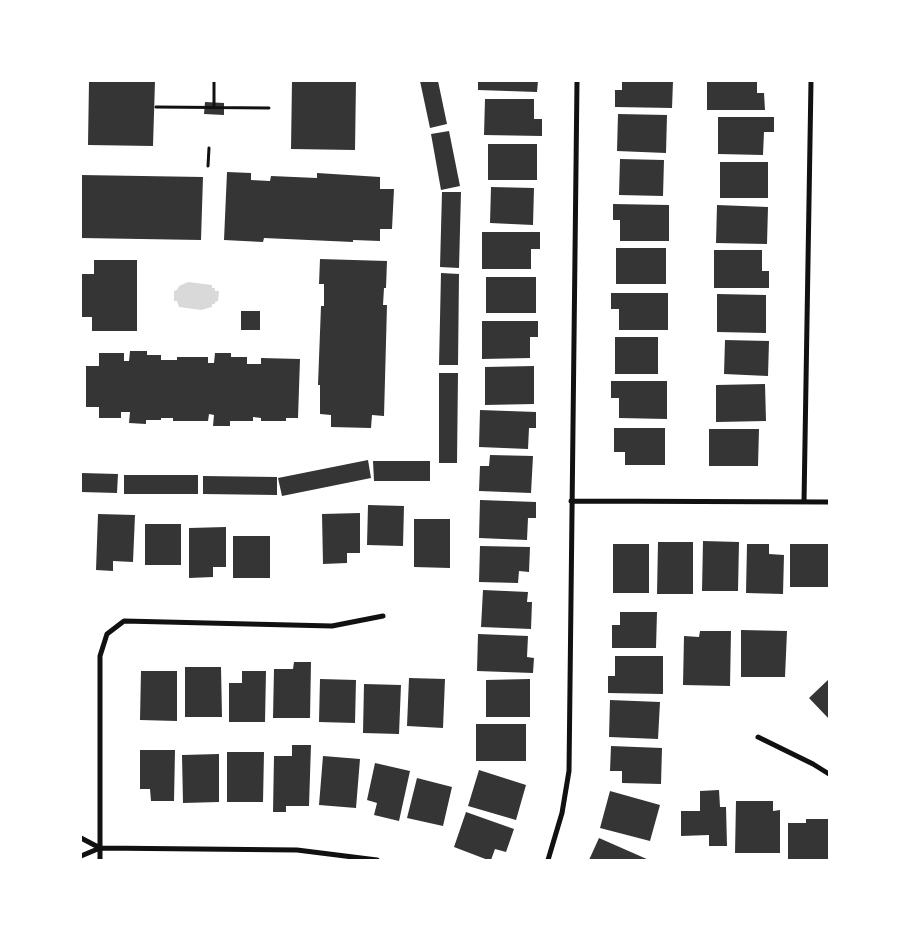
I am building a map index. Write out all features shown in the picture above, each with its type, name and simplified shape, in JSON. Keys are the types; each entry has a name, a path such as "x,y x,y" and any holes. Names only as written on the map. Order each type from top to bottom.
{"street":[{"path":"548,860 562,813 569,771 577,81"},
{"path":"804,502 811,81"},
{"path":"571,501 829,502"},
{"path":"100,860 100,656 107,634 124,621 332,626 383,616"},
{"path":"758,737 829,774"},
{"path":"81,838 100,848"},
{"path":"81,856 100,848 297,850 377,860"}],"path":[{"path":"214,81 214,108"},
{"path":"156,107 269,108"},
{"path":"208,166 209,148"}],"shaded area":[{"path":"188,282 212,285 215,291 219,291 218,301 212,304 212,307 201,310 179,307 177,301 174,301 174,291 179,286"}],"building":[{"path":"89,81 155,81 153,146 88,145"},
{"path":"292,81 356,81 355,150 291,149"},
{"path":"420,81 438,81 447,124 430,128"},
{"path":"478,81 538,81 537,92 478,90"},
{"path":"622,81 673,81 672,108 615,107 615,90 622,90"},
{"path":"707,81 757,81 757,93 764,93 765,110 707,110"},
{"path":"485,99 534,99 534,119 542,119 542,136 484,135"},
{"path":"205,102 224,103 224,115 204,114"},
{"path":"618,114 667,115 666,153 617,151"},
{"path":"718,117 774,117 774,132 764,132 763,155 718,154"},
{"path":"449,131 460,186 441,190 431,134"},
{"path":"488,144 537,144 537,180 488,180"},
{"path":"620,159 664,160 663,196 619,195"},
{"path":"720,162 768,162 768,198 720,198"},
{"path":"227,172 251,173 251,180 270,181 271,176 317,178 317,173 380,177 380,189 394,189 392,229 380,229 380,241 353,240 353,242 264,238 263,242 224,240"},
{"path":"81,175 203,177 201,240 81,238"},
{"path":"491,187 534,188 533,225 490,223"},
{"path":"442,192 461,192 459,268 440,267"},
{"path":"613,204 669,205 669,241 620,241 620,220 613,220"},
{"path":"717,205 768,207 767,244 716,243"},
{"path":"482,232 540,232 540,249 531,249 531,269 482,269"},
{"path":"616,248 666,248 666,284 616,284"},
{"path":"714,250 762,250 762,271 769,271 769,288 714,288"},
{"path":"320,259 387,261 383,305 387,305 384,416 372,415 371,428 331,427 331,415 320,414 320,385 318,385 321,306 324,306 324,284 319,284"},
{"path":"94,260 137,260 137,331 92,331 92,317 81,317 81,274 94,274"},
{"path":"441,273 459,274 458,365 439,365"},
{"path":"486,277 536,277 536,313 486,313"},
{"path":"611,293 668,293 668,330 619,330 619,309 611,309"},
{"path":"717,294 766,295 766,333 717,332"},
{"path":"241,311 260,311 260,330 241,330"},
{"path":"482,321 538,321 538,337 530,337 530,358 482,359"},
{"path":"615,337 658,337 658,374 615,374"},
{"path":"725,340 769,341 768,376 724,374"},
{"path":"130,351 147,351 147,355 161,355 161,360 177,360 177,357 208,357 208,363 214,363 215,353 231,353 231,357 247,357 247,364 261,364 261,358 300,359 298,418 286,418 286,421 261,421 261,418 253,417 253,421 230,421 230,426 213,426 214,415 209,414 208,421 173,421 173,418 161,418 161,420 146,420 146,424 129,423 130,412 121,412 121,418 99,418 99,407 86,407 86,366 99,366 99,353 124,353 124,361 129,361"},
{"path":"534,366 534,404 485,405 485,367"},
{"path":"439,373 458,373 457,463 439,463"},
{"path":"611,381 667,381 667,419 619,418 619,398 611,398"},
{"path":"765,384 766,421 716,422 716,385"},
{"path":"480,410 536,412 536,428 529,428 528,449 479,447"},
{"path":"614,428 665,428 665,465 625,465 625,452 614,452"},
{"path":"709,429 759,429 758,466 709,466"},
{"path":"490,455 533,456 531,493 479,491 480,466 489,466"},
{"path":"368,460 371,478 282,496 278,478"},
{"path":"373,461 430,461 430,481 374,481"},
{"path":"81,473 118,474 117,493 81,492"},
{"path":"124,475 198,475 198,494 124,494"},
{"path":"203,476 277,477 277,495 203,494"},
{"path":"480,500 536,502 536,518 528,518 527,540 479,538"},
{"path":"368,505 404,506 403,546 367,545"},
{"path":"360,513 360,553 347,553 347,563 323,564 322,514"},
{"path":"98,514 135,515 133,562 113,561 113,571 96,570"},
{"path":"414,519 450,519 450,568 414,567"},
{"path":"145,524 181,524 181,565 145,565"},
{"path":"226,527 226,567 213,567 213,577 189,578 189,528"},
{"path":"233,536 270,536 270,578 233,578"},
{"path":"703,541 739,542 738,591 702,591"},
{"path":"658,542 693,542 693,594 657,594"},
{"path":"613,544 649,544 649,593 613,593"},
{"path":"747,544 769,544 769,554 784,555 783,594 746,593"},
{"path":"790,544 828,544 828,587 790,587"},
{"path":"480,546 530,547 529,572 519,571 518,583 479,582"},
{"path":"483,590 528,592 527,602 532,602 531,629 481,627"},
{"path":"620,612 657,612 656,648 612,648 612,625 620,625"},
{"path":"741,630 787,631 785,677 741,677"},
{"path":"700,631 731,631 730,686 683,685 684,636 699,637"},
{"path":"478,634 528,636 527,657 534,658 533,673 477,671"},
{"path":"615,656 663,656 663,694 608,693 608,676 615,676"},
{"path":"294,662 311,662 310,718 273,718 274,669 293,669"},
{"path":"185,667 221,667 222,717 185,717"},
{"path":"141,671 177,671 177,721 140,720"},
{"path":"242,671 266,671 265,722 229,722 229,683 242,683"},
{"path":"409,678 445,679 443,728 407,726"},
{"path":"320,679 356,680 355,723 319,722"},
{"path":"530,679 530,717 486,717 486,680"},
{"path":"829,679 829,719 809,698"},
{"path":"364,684 401,685 399,734 363,733"},
{"path":"610,700 660,702 658,739 609,737"},
{"path":"476,724 526,724 526,761 476,761"},
{"path":"292,745 311,745 309,806 286,806 286,812 273,812 274,756 292,756"},
{"path":"611,746 662,748 661,784 622,783 622,771 610,771"},
{"path":"140,750 175,750 174,801 151,801 150,789 140,789"},
{"path":"227,752 264,752 263,802 227,802"},
{"path":"219,754 219,802 183,803 182,755"},
{"path":"323,756 360,759 356,808 319,805"},
{"path":"375,763 410,771 399,821 374,815 377,803 367,800"},
{"path":"479,770 526,785 516,820 468,806"},
{"path":"417,778 452,787 443,826 407,818"},
{"path":"719,790 720,807 726,807 727,846 709,846 709,835 681,836 681,811 700,811 700,791"},
{"path":"610,791 660,805 650,841 600,828"},
{"path":"736,801 773,801 773,811 780,810 780,853 735,853"},
{"path":"466,812 514,829 506,852 495,849 491,860 488,860 454,847"},
{"path":"806,819 829,819 829,860 788,860 788,823 806,823"},
{"path":"599,838 649,860 589,860"}]}
